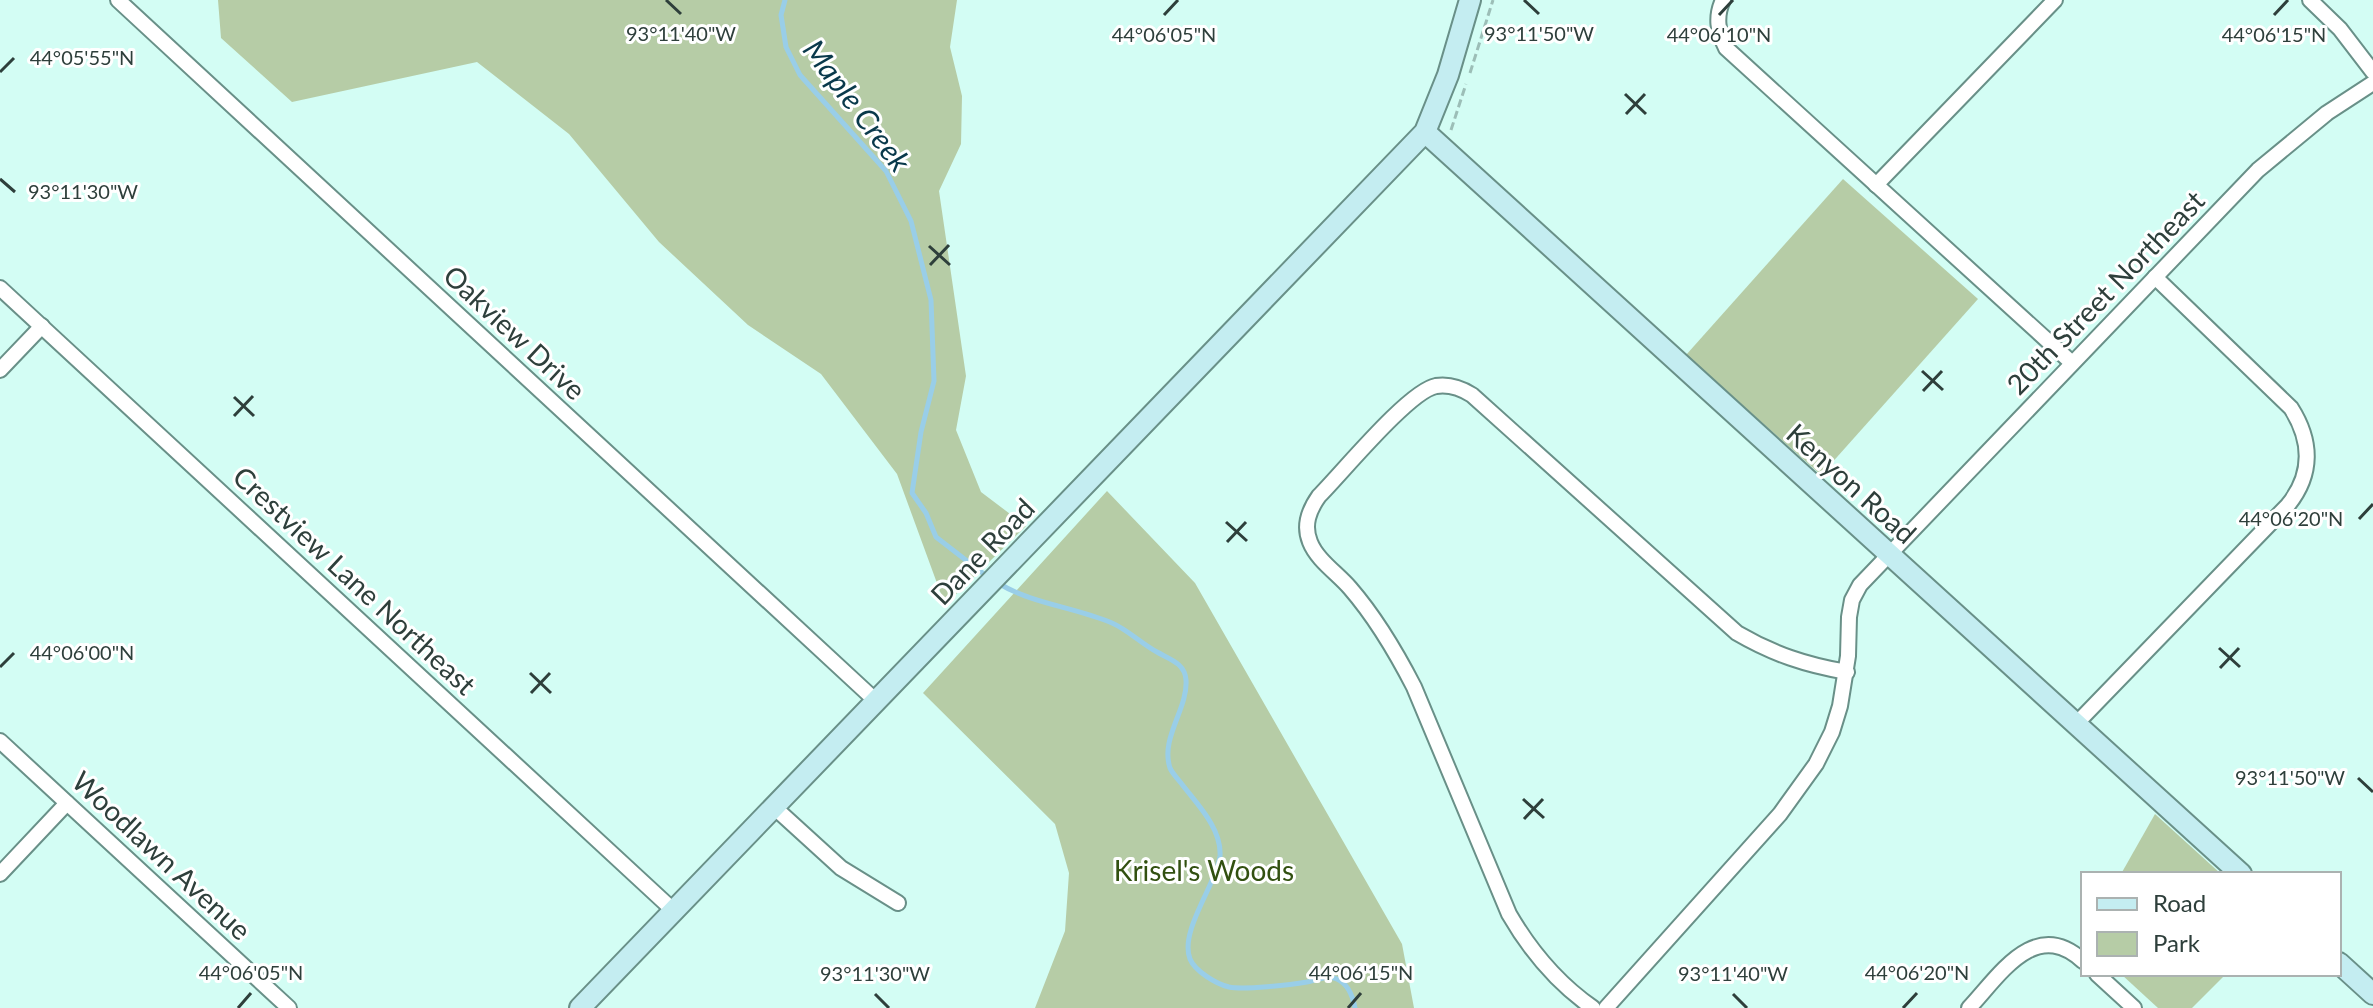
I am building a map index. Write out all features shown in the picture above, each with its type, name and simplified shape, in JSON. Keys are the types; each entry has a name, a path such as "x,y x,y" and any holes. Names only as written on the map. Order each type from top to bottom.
{"main road":[{"path":"1425,132 1448,75 1470,0"},
{"name":"Dane Road","path":"580,1008 1425,132"},
{"name":"Kenyon Road","path":"1425,132 2239,872"},
{"path":"2341,965 2373,994"}],"street":[{"name":"Oakview Drive","path":"118,0 876,701"},
{"path":"1723,0 1717,21 1719,35 1726,48 2072,363"},
{"path":"1876,185 2055,0"},
{"path":"2310,0 2340,29 2373,72"},
{"name":"20th Street Northeast","path":"1606,1008 1797,794 1816,764 1832,732 1847,672 1852,600 1860,585 2258,170 2298,135 2373,83"},
{"path":"2076,724 2288,505 2305,477 2307,440 2291,408 2155,277"},
{"name":"Crestview Lane Northeast","path":"0,288 674,911"},
{"path":"0,370 42,326"},
{"path":"1593,1008 1565,987 1526,943 1509,914 1396,651 1349,587 1315,552 1307,530 1308,514 1319,496 1414,398 1436,386 1461,389 1472,395 1737,633 1767,651 1794,661 1847,672"},
{"name":"Woodlawn Avenue","path":"0,741 289,1008"},
{"path":"0,874 67,803"},
{"path":"774,807 841,868 898,903"},
{"path":"1969,1008 2017,957 2035,946 2061,947 2081,960"},
{"path":"2099,976 2134,1008"}],"green space":[{"path":"218,0 957,0 950,47 962,96 961,144 939,191 966,376 956,430 981,492 1026,526 945,605 897,474 821,374 748,325 659,242 569,134 477,62 292,102 221,38"},
{"path":"1843,179 1978,299 1821,475 1686,355"},
{"name":"Krisel's Woods","path":"1107,491 1195,583 1402,944 1414,1008 1035,1008 1065,931 1069,873 1055,824 923,693"},
{"path":"2155,814 2219,872 2122,872"},
{"path":"2123,976 2224,976 2192,1008 2158,1008"}],"waterway":[{"name":"Maple Creek","path":"785,0 781,15 786,47 800,75 886,171 911,221 931,300 934,381 921,432 912,493 926,513 936,537 989,578"},
{"name":"Maple Creek","path":"998,583 1039,601 1112,623 1183,669 1185,691 1171,735 1170,768 1212,826 1220,846 1217,867 1190,935 1188,948 1193,964 1212,980 1236,988 1279,986 1333,978 1347,987 1355,1008"}]}
